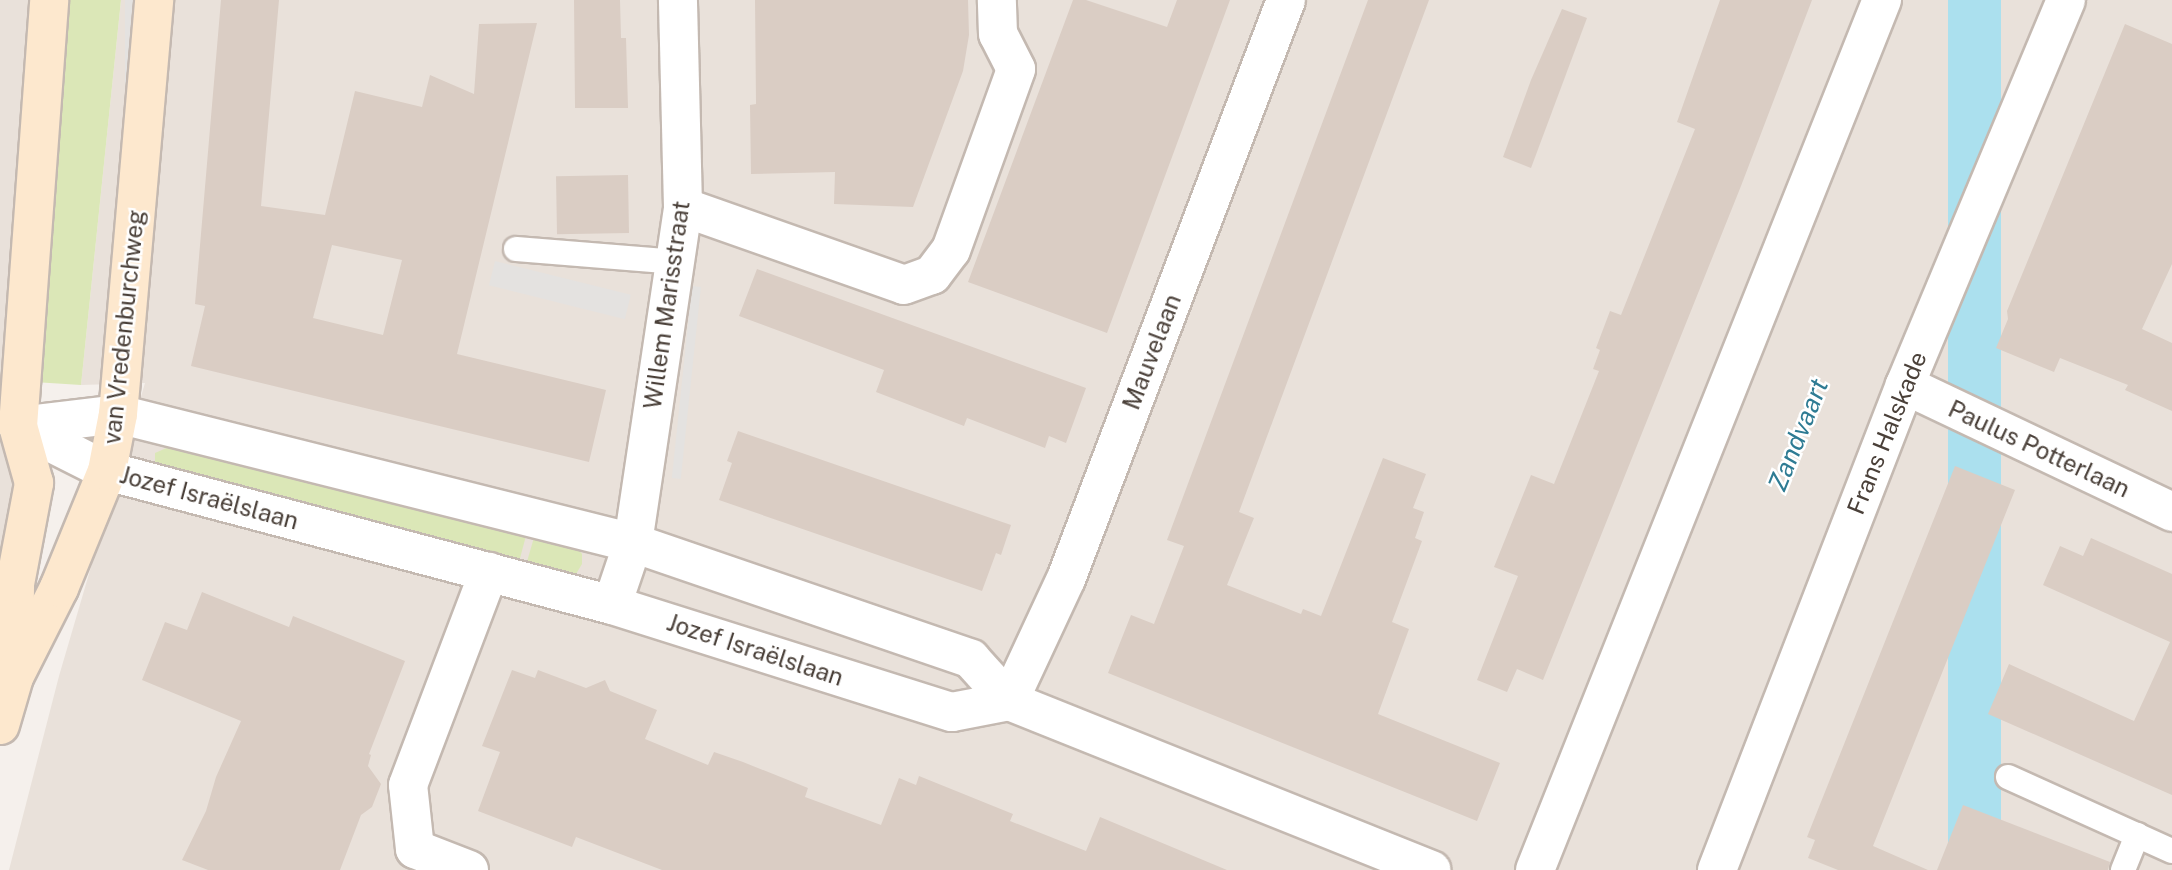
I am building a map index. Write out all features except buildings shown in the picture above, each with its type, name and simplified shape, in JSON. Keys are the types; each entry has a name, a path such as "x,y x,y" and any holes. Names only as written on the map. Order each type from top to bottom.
{"street":[{"name":"van Vredenburchweg","path":"14,677 15,584 34,482 18,426 49,0"},
{"name":"van Vredenburchweg","path":"0,725 14,677 59,588 107,471 118,414 154,0"},
{"name":"Willem Marisstraat","path":"612,605 633,543 677,262 683,207 678,0"},
{"path":"683,207 904,285 932,275 951,250 1016,69 998,34 997,0"},
{"name":"Mauvelaan","path":"1009,701 1066,579 1286,0"},
{"path":"1535,870 1882,0"},
{"name":"Frans Halskade","path":"1717,870 1905,385 2066,0"},
{"name":"Paulus Potterlaan","path":"1905,385 2172,512"},
{"path":"18,426 118,414 633,543 971,659 1009,701 1432,870"},
{"name":"Jozef Israëlslaan","path":"18,426 107,471 612,605 952,712 1009,701"},
{"path":"469,870 415,849 408,785 489,572"}],"lane":[{"path":"516,249 677,262"},
{"path":"2008,777 2172,850"},
{"path":"2123,870 2137,835"}],"shaded area":[{"path":"0,0 64,0 34,382 0,601"},
{"path":"121,0 2172,0 2172,870 9,870 59,676 145,383 81,385"},
{"path":"125,0 137,0 137,342 125,342"},
{"path":"495,261 631,295 625,319 489,285"},
{"path":"692,286 701,287 681,479 672,478"}],"green space":[{"path":"64,0 121,0 81,385 34,382"},
{"path":"171,446 527,532 519,562 155,468 155,453"},
{"path":"535,534 575,545 582,554 582,564 576,574 566,577 526,565"}],"water":[{"path":"1948,0 2001,0 2001,870 1948,870"}],"water label":[{"name":"Zandvaart","path":"1798,435"}]}
